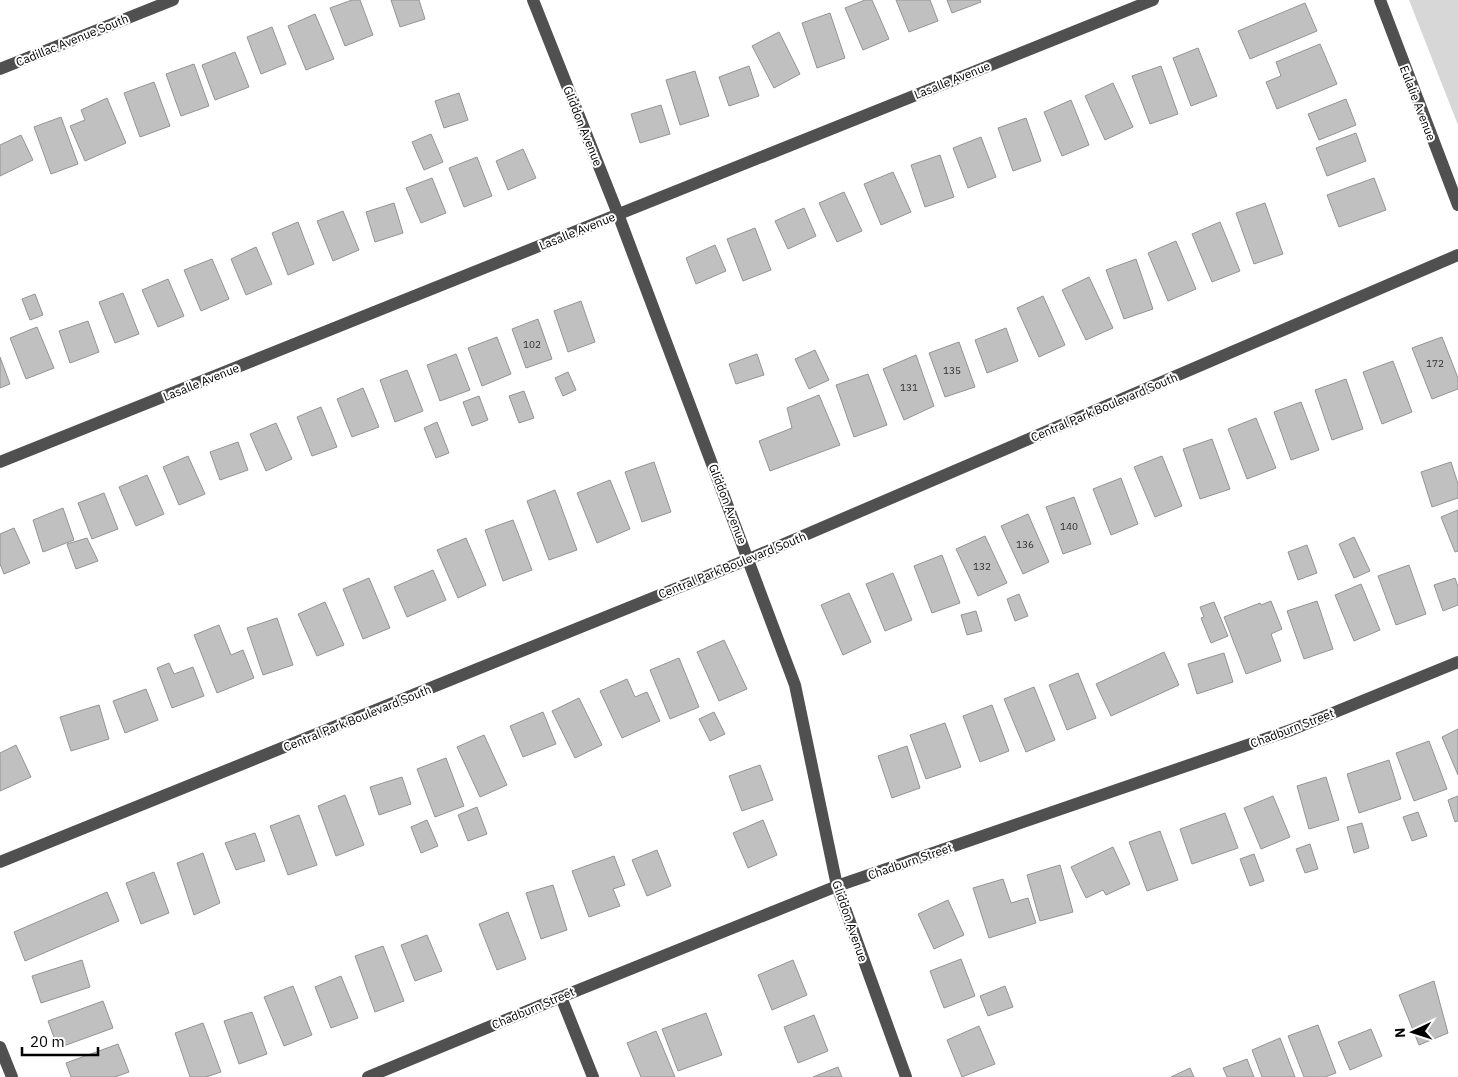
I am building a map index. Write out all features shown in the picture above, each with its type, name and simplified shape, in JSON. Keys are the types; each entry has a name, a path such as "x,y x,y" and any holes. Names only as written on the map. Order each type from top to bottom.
{"street":[{"name":"Cadillac Avenue South","path":"0,69 173,0"},
{"name":"Gliddon Avenue","path":"533,0 618,214 795,684 836,886 906,1077"},
{"name":"Lasalle Avenue","path":"0,462 1153,0"},
{"name":"Eulalie Avenue","path":"1380,0 1458,205"},
{"name":"Central Park Boulevard South","path":"0,862 749,559 1458,255"},
{"name":"Chadburn Street","path":"368,1077 561,996 836,886 1291,730 1458,662"},
{"path":"561,996 593,1077"},
{"path":"0,1047 12,1077"}],"shaded area":[{"path":"1409,0 1458,0 1458,125"}],"building":[{"path":"352,0 360,0 373,35 345,46 330,8"},
{"path":"391,0 419,0 425,19 400,27"},
{"path":"865,0 872,0 889,39 863,50 845,8"},
{"path":"896,0 930,0 938,21 909,32"},
{"path":"947,0 980,0 981,2 952,13"},
{"path":"1305,3 1317,31 1250,59 1238,31"},
{"path":"830,13 845,58 817,68 802,23"},
{"path":"315,14 334,59 306,70 288,26"},
{"path":"272,27 286,64 261,74 247,37"},
{"path":"779,32 800,74 774,88 752,46"},
{"path":"1320,44 1337,84 1277,109 1266,82 1281,76 1276,62"},
{"path":"1198,48 1217,96 1191,106 1173,58"},
{"path":"235,52 249,87 215,100 202,65"},
{"path":"194,64 209,106 181,116 166,74"},
{"path":"749,66 759,96 729,106 719,77"},
{"path":"1161,66 1178,114 1150,124 1132,76"},
{"path":"695,71 709,116 680,125 666,80"},
{"path":"154,82 170,126 140,137 124,93"},
{"path":"1113,83 1133,127 1105,140 1085,96"},
{"path":"459,93 468,120 444,128 435,101"},
{"path":"107,98 126,143 85,161 70,126 85,120 81,110"},
{"path":"1346,99 1356,125 1319,140 1308,114"},
{"path":"1071,100 1089,145 1062,156 1044,112"},
{"path":"661,105 670,134 640,143 631,114"},
{"path":"61,117 78,164 51,174 34,127"},
{"path":"1026,118 1041,161 1013,171 998,128"},
{"path":"1356,133 1366,161 1327,176 1316,148"},
{"path":"431,134 443,162 424,170 412,142"},
{"path":"21,135 33,160 0,176 0,145"},
{"path":"981,137 996,177 968,188 953,148"},
{"path":"523,149 536,178 508,190 496,161"},
{"path":"940,155 954,197 925,207 911,165"},
{"path":"477,157 492,196 464,207 449,168"},
{"path":"893,172 911,212 881,225 864,184"},
{"path":"432,178 446,213 421,223 406,188"},
{"path":"1374,178 1386,210 1339,227 1327,195"},
{"path":"844,192 862,231 837,242 819,203"},
{"path":"394,203 403,233 375,242 366,212"},
{"path":"1265,203 1283,254 1254,264 1236,213"},
{"path":"804,208 816,236 788,249 775,221"},
{"path":"343,211 359,250 333,261 317,221"},
{"path":"298,222 314,264 288,275 272,233"},
{"path":"1220,222 1240,271 1212,282 1192,234"},
{"path":"755,228 771,270 743,281 727,239"},
{"path":"1176,241 1196,289 1168,301 1148,253"},
{"path":"715,245 726,271 696,284 686,258"},
{"path":"256,247 272,284 246,295 231,259"},
{"path":"212,259 229,299 201,311 184,270"},
{"path":"1136,259 1153,309 1124,319 1106,270"},
{"path":"1089,277 1113,328 1086,340 1062,290"},
{"path":"168,279 184,316 158,327 142,290"},
{"path":"123,293 139,334 115,343 99,302"},
{"path":"35,294 43,315 30,320 22,299"},
{"path":"1043,296 1065,345 1039,357 1017,308"},
{"path":"581,301 595,342 568,352 554,311"},
{"path":"538,319 552,359 526,368 512,329"},
{"path":"88,321 99,352 70,363 59,331"},
{"path":"37,327 54,368 26,379 10,338"},
{"path":"1006,328 1018,361 987,373 975,340"},
{"path":"497,337 511,374 482,386 468,348"},
{"path":"1442,337 1458,378 1458,389 1432,399 1412,348"},
{"path":"959,342 975,387 945,397 929,353"},
{"path":"815,350 829,380 809,389 795,359"},
{"path":"456,354 470,390 440,401 427,365"},
{"path":"757,354 764,375 736,384 729,364"},
{"path":"916,355 934,406 904,420 883,369"},
{"path":"0,357 10,384 0,388"},
{"path":"1393,361 1412,412 1382,424 1363,372"},
{"path":"407,370 423,411 395,422 380,380"},
{"path":"568,372 576,390 563,396 555,378"},
{"path":"868,374 887,425 854,437 836,385"},
{"path":"1346,379 1363,429 1332,440 1315,390"},
{"path":"363,388 379,427 352,437 337,399"},
{"path":"524,391 534,418 519,423 509,396"},
{"path":"819,395 840,445 770,471 759,441 792,428 787,408"},
{"path":"479,396 488,420 472,426 463,402"},
{"path":"1301,402 1319,450 1291,460 1274,412"},
{"path":"321,407 337,447 312,456 297,417"},
{"path":"1256,418 1276,468 1247,479 1228,429"},
{"path":"437,422 449,453 436,458 424,428"},
{"path":"276,423 292,459 266,471 250,434"},
{"path":"1212,439 1230,489 1200,499 1183,449"},
{"path":"238,442 248,470 220,480 210,452"},
{"path":"188,456 205,494 179,505 163,467"},
{"path":"1162,456 1182,506 1155,517 1134,467"},
{"path":"654,462 671,512 642,522 625,472"},
{"path":"1451,462 1458,484 1458,498 1432,507 1421,472"},
{"path":"147,475 164,514 136,526 119,487"},
{"path":"1121,478 1138,524 1111,535 1093,489"},
{"path":"610,480 630,529 597,543 577,493"},
{"path":"555,490 577,550 549,560 527,501"},
{"path":"104,493 118,529 92,539 78,503"},
{"path":"1074,497 1091,544 1063,554 1046,507"},
{"path":"63,508 74,540 43,552 33,520"},
{"path":"1458,510 1458,551 1455,552 1441,517"},
{"path":"1028,514 1049,562 1023,574 1001,526"},
{"path":"513,520 532,570 503,581 485,530"},
{"path":"14,528 30,563 4,574 0,564 0,534"},
{"path":"985,536 1007,583 978,596 956,549"},
{"path":"1354,537 1370,571 1354,578 1339,544"},
{"path":"87,538 98,561 76,569 67,544"},
{"path":"466,538 486,585 458,598 437,550"},
{"path":"1307,545 1317,573 1298,580 1288,552"},
{"path":"942,555 960,603 932,613 914,566"},
{"path":"1409,565 1426,614 1396,625 1378,576"},
{"path":"433,570 446,600 407,617 394,587"},
{"path":"893,573 912,620 885,631 866,584"},
{"path":"369,578 390,628 363,639 343,589"},
{"path":"1455,578 1458,587 1458,605 1443,611 1434,585"},
{"path":"1361,584 1380,630 1354,641 1335,595"},
{"path":"849,593 871,642 843,655 821,605"},
{"path":"1019,594 1028,616 1015,621 1007,599"},
{"path":"1271,601 1282,629 1271,634 1281,661 1246,674 1224,617 1260,603 1261,605"},
{"path":"1317,601 1333,649 1304,659 1287,611"},
{"path":"325,602 344,645 317,656 298,614"},
{"path":"1214,602 1228,636 1211,643 1201,618 1204,617 1200,607"},
{"path":"976,611 982,631 967,635 961,615"},
{"path":"277,618 293,665 263,675 247,628"},
{"path":"219,625 231,655 243,650 254,678 217,693 194,635"},
{"path":"724,640 747,689 719,701 697,652"},
{"path":"1164,652 1179,685 1111,716 1096,684"},
{"path":"1224,653 1233,682 1197,694 1188,664"},
{"path":"679,658 699,707 670,719 650,670"},
{"path":"169,663 174,674 193,667 204,696 172,708 157,668"},
{"path":"1078,673 1096,718 1067,730 1049,685"},
{"path":"627,679 635,697 647,692 660,721 622,738 600,691"},
{"path":"1034,687 1055,740 1026,752 1004,699"},
{"path":"146,689 158,720 125,733 113,701"},
{"path":"579,698 602,745 575,758 552,711"},
{"path":"99,705 109,739 71,751 60,717"},
{"path":"992,705 1009,751 980,762 963,716"},
{"path":"543,712 556,744 523,757 510,726"},
{"path":"714,712 725,734 710,741 699,719"},
{"path":"945,723 961,767 926,779 910,735"},
{"path":"1458,729 1458,775 1442,737"},
{"path":"484,735 507,785 480,797 457,747"},
{"path":"1429,741 1447,789 1414,801 1396,753"},
{"path":"16,745 31,777 0,791 0,753"},
{"path":"907,746 920,788 892,798 878,756"},
{"path":"446,758 464,806 435,817 417,769"},
{"path":"1389,760 1401,799 1359,813 1347,774"},
{"path":"760,765 773,800 742,811 729,776"},
{"path":"402,777 411,804 379,815 370,787"},
{"path":"1326,777 1339,820 1309,829 1297,786"},
{"path":"345,795 364,845 336,856 318,806"},
{"path":"1273,796 1290,837 1261,849 1244,808"},
{"path":"1458,796 1458,821 1455,822 1448,800"},
{"path":"477,807 487,834 468,841 458,815"},
{"path":"1418,812 1427,836 1412,841 1403,817"},
{"path":"1225,813 1238,848 1192,864 1180,829"},
{"path":"299,815 317,865 288,875 270,826"},
{"path":"427,820 438,846 421,853 411,827"},
{"path":"763,820 777,855 748,868 733,833"},
{"path":"1362,823 1369,848 1354,853 1347,827"},
{"path":"1160,831 1178,880 1147,891 1129,842"},
{"path":"255,833 265,861 236,870 225,843"},
{"path":"1310,844 1318,869 1305,873 1296,849"},
{"path":"1113,847 1130,884 1106,895 1103,890 1086,898 1071,867"},
{"path":"657,850 671,886 647,896 632,860"},
{"path":"203,853 220,903 194,915 177,863"},
{"path":"1254,854 1264,881 1250,886 1240,859"},
{"path":"614,856 625,885 613,889 620,906 589,917 572,871"},
{"path":"1060,865 1073,912 1040,921 1027,875"},
{"path":"154,872 169,913 141,924 126,883"},
{"path":"1003,879 1011,903 1028,898 1036,923 989,938 973,888"},
{"path":"553,885 567,930 541,939 526,893"},
{"path":"107,892 119,921 25,961 14,932"},
{"path":"948,900 964,935 934,949 918,914"},
{"path":"508,912 526,959 497,970 479,924"},
{"path":"427,935 442,971 415,981 401,945"},
{"path":"383,946 404,1001 375,1012 355,956"},
{"path":"961,959 975,996 944,1008 930,971"},
{"path":"82,960 90,987 41,1003 32,976"},
{"path":"793,960 807,995 772,1010 758,975"},
{"path":"341,976 358,1018 331,1028 315,987"},
{"path":"1434,981 1448,1033 1419,1045 1399,995"},
{"path":"293,986 312,1035 284,1046 264,997"},
{"path":"1005,986 1013,1007 988,1016 980,996"},
{"path":"103,1001 113,1028 58,1048 48,1021"},
{"path":"252,1012 267,1054 239,1064 224,1021"},
{"path":"706,1013 722,1055 678,1071 662,1029"},
{"path":"814,1015 828,1051 798,1063 784,1027"},
{"path":"203,1023 221,1072 206,1077 190,1077 175,1033"},
{"path":"1318,1025 1336,1073 1325,1077 1304,1077 1288,1036"},
{"path":"979,1026 995,1064 962,1077 947,1040"},
{"path":"1371,1029 1382,1056 1350,1070 1338,1042"},
{"path":"656,1031 675,1077 641,1077 627,1043"},
{"path":"1280,1038 1295,1077 1262,1077 1252,1050"},
{"path":"118,1044 129,1072 115,1077 71,1077 66,1063"},
{"path":"1247,1059 1254,1077 1227,1077 1223,1068"},
{"path":"838,1067 842,1077 813,1077"},
{"path":"1190,1068 1194,1077 1171,1077"}]}
